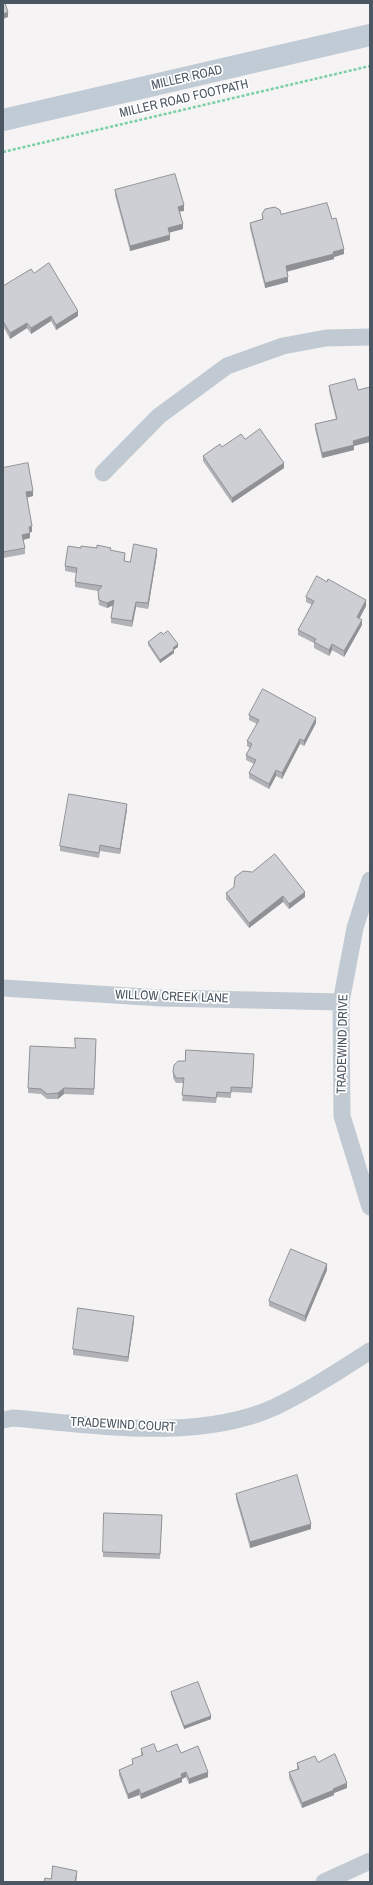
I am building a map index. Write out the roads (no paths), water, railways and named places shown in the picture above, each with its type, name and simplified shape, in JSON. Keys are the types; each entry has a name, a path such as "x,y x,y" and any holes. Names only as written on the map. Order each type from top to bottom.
{"street":[{"name":"MILLER ROAD","path":"3,120 370,35"},
{"path":"103,473 159,416 227,366 283,346 326,338 370,337"},
{"name":"TRADEWIND DRIVE","path":"370,880 355,928 342,1002 342,1116 370,1206"},
{"name":"WILLOW CREEK LANE","path":"3,988 161,998 342,1002"},
{"name":"TRADEWIND COURT","path":"3,1420 13,1418 114,1426 177,1429 236,1419 274,1407 324,1381 370,1351"},
{"path":"324,1882 370,1861"}]}
